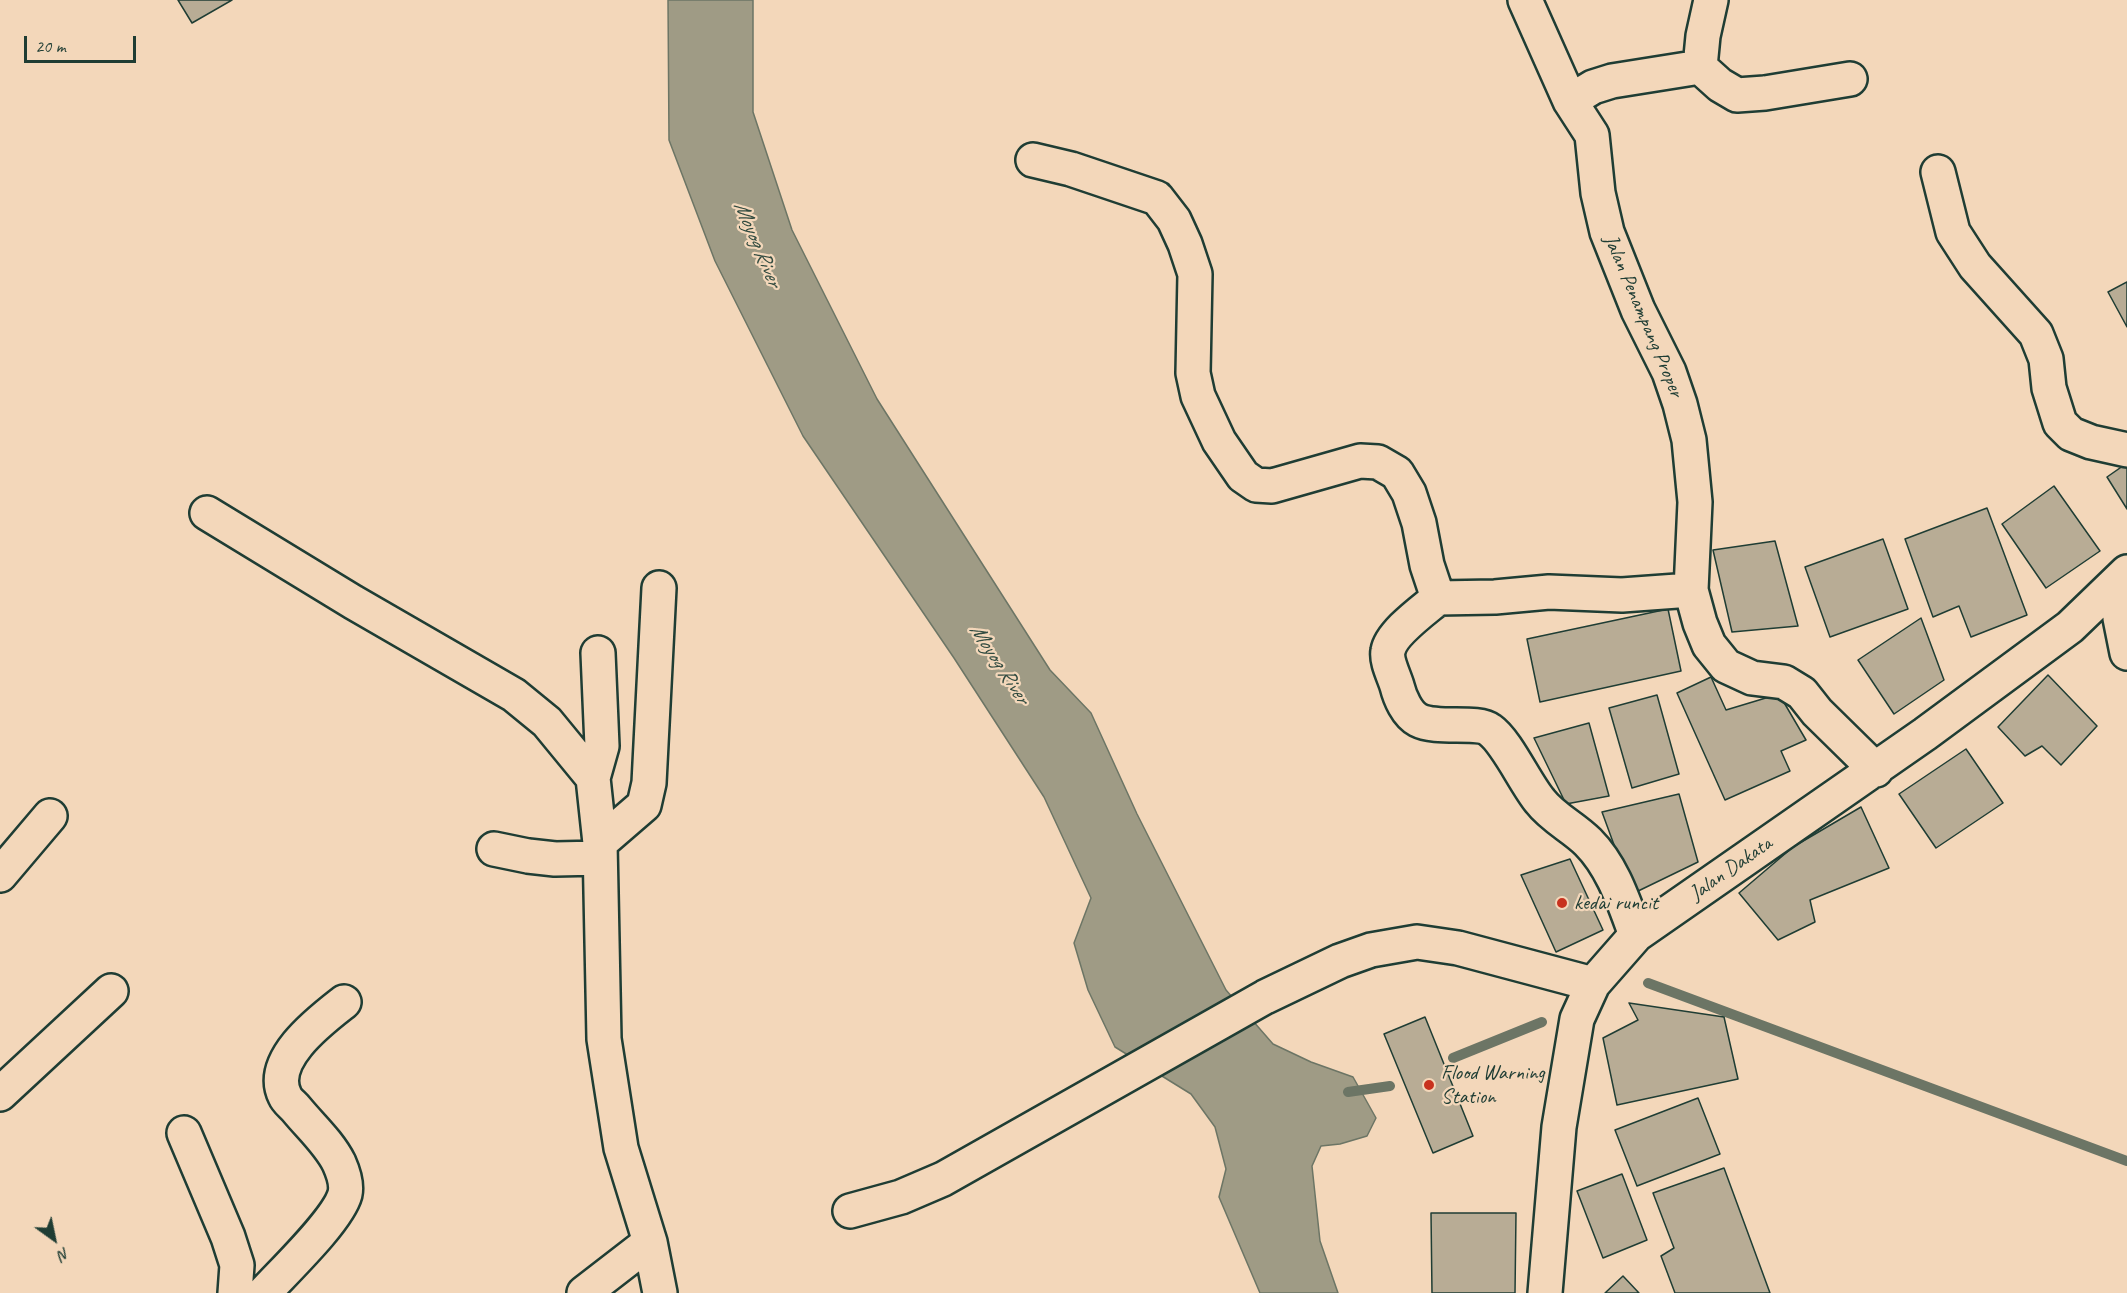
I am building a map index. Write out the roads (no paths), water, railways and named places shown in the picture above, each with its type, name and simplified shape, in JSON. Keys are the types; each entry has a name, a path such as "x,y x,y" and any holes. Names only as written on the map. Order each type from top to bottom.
{"street":[{"name":"Jalan Penampang Proper","path":"1525,0 1570,100 1592,135 1598,193 1607,232 1638,310 1669,372 1680,404 1689,440 1695,502 1691,590 1709,645 1726,666 1752,678 1784,682 1802,693 1817,712 1876,770"},
{"path":"1700,67 1703,36 1712,0"},
{"path":"1570,100 1593,87 1612,81 1700,67"},
{"path":"1700,67 1720,85 1737,95 1765,93 1851,79"},
{"path":"1034,160 1071,169 1157,198 1174,220 1195,274 1193,373 1198,396 1219,441 1242,476 1256,485 1272,486 1360,461 1378,462 1397,473 1410,493 1419,523 1427,565 1438,598"},
{"path":"1938,172 1953,232 1975,266 2036,334 2046,359 2049,388 2060,423 2071,434 2091,442 2127,450"},
{"path":"207,513 353,602 514,695 547,722 593,778"},
{"name":"Jalan Dakata","path":"1545,1293 1561,1116 1577,1019 1593,984 1636,935 1755,851 1876,770 2070,627 2127,573"},
{"path":"2127,586 2120,618 2127,652"},
{"path":"494,849 537,857 600,851 644,805 649,783 659,588"},
{"path":"1636,935 1613,877 1590,844 1570,826 1554,816 1540,801 1503,743 1490,729 1480,726 1435,724 1418,720 1401,700 1388,652 1392,639 1438,598 1495,597 1550,592 1622,594 1691,590"},
{"path":"598,652 602,746 593,778 600,851 604,1039 621,1148 650,1242 660,1293"},
{"path":"0,875 51,816"},
{"path":"850,1211 901,1197 943,1179 1265,998 1340,961 1371,950 1417,942 1458,948 1593,984"},
{"path":"0,1094 111,991"},
{"path":"264,1293 329,1222 340,1208 346,1192 342,1170 334,1154 285,1095 281,1079 282,1070 307,1033 344,1002"},
{"path":"184,1133 228,1237 237,1265 235,1293"},
{"path":"584,1293 650,1242"}],"water":[{"name":"Moyog River","path":"668,0 753,0 753,112 792,230 877,399 1050,670 1091,713 1137,814 1226,990 1273,1044 1311,1062 1353,1077 1376,1118 1367,1136 1340,1144 1321,1146 1312,1166 1320,1241 1338,1293 1260,1293 1219,1197 1226,1169 1215,1127 1191,1094 1115,1047 1088,990 1074,943 1091,898 1044,797 954,658 803,436 715,261 669,140"}],"waterway":[{"path":"1648,983 2127,1161"},
{"path":"1453,1058 1542,1022"},
{"path":"1348,1092 1390,1086"}],"place":[{"name":"kedai runcit","path":"1562,903"},
{"name":"Flood Warning Station","path":"1429,1085"}]}
